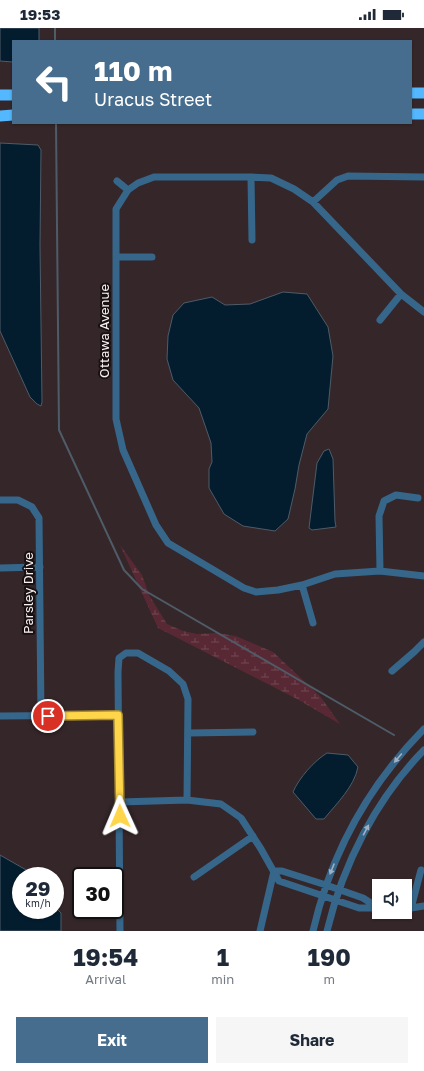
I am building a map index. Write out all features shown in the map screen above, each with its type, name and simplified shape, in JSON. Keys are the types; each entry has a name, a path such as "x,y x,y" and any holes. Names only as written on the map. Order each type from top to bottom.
{"highway":[{"path":"412,93 424,93"},
{"path":"0,95 12,95"},
{"path":"412,114 424,114"},
{"path":"0,116 12,116"}],"street":[{"path":"313,202 337,180 348,176 424,177"},
{"name":"Ottawa Avenue","path":"424,312 401,294 313,202 294,189 271,178 154,177 138,183 128,190 116,209 116,419 122,450 156,525 168,543 244,588 256,592 278,590 335,574 380,571 424,576"},
{"path":"251,177 252,240"},
{"path":"117,181 128,190"},
{"path":"116,257 152,257"},
{"path":"380,320 401,294"},
{"path":"380,571 379,516 384,501 396,495 418,498"},
{"name":"Parsley Drive","path":"0,500 18,500 32,507 39,518 41,716"},
{"path":"0,568 40,567"},
{"path":"302,584 313,623"},
{"path":"392,671 424,642"},
{"path":"120,931 118,715 119,658 126,653 138,653 170,672 183,684 188,699 187,800"},
{"path":"0,716 118,715"},
{"path":"313,931 322,895 340,851 356,818 396,759 424,729"},
{"path":"188,733 253,732"},
{"path":"327,931 336,900 354,852 372,818 424,750"},
{"path":"120,802 187,800 221,804 241,818 279,881 359,908 372,908"},
{"path":"194,877 253,836"},
{"path":"412,896 421,870"},
{"path":"274,871 282,871 326,885 363,898 372,904"},
{"path":"260,931 274,871"},
{"path":"412,908 424,906"}],"green space":[{"path":"120,545 142,575 149,595 167,624 183,631 197,634 217,633 236,636 273,652 320,696 340,724 297,699 158,628"}],"water":[{"path":"0,28 39,28 39,40 12,40 12,62 0,61"},
{"path":"0,143 38,145 41,150 41,406 30,397 0,331"},
{"path":"283,292 307,294 328,327 333,356 328,409 307,434 288,519 275,531 243,526 224,514 209,488 209,469 212,462 211,443 199,408 173,380 167,359 168,336 173,315 184,303 212,297 225,305 250,304"},
{"path":"329,449 333,459 336,527 312,530 309,528 317,463 324,451"},
{"path":"327,753 348,755 358,767 353,781 339,801 324,819 316,819 293,792 307,770"},
{"path":"0,855 21,867 12,867 12,919 61,919 61,931 0,931"}],"waterway":[{"path":"55,28 55,40"},
{"path":"56,124 59,430 124,570 142,589 394,735"}],"route":[{"path":"48,716 118,715 120,816"}]}
